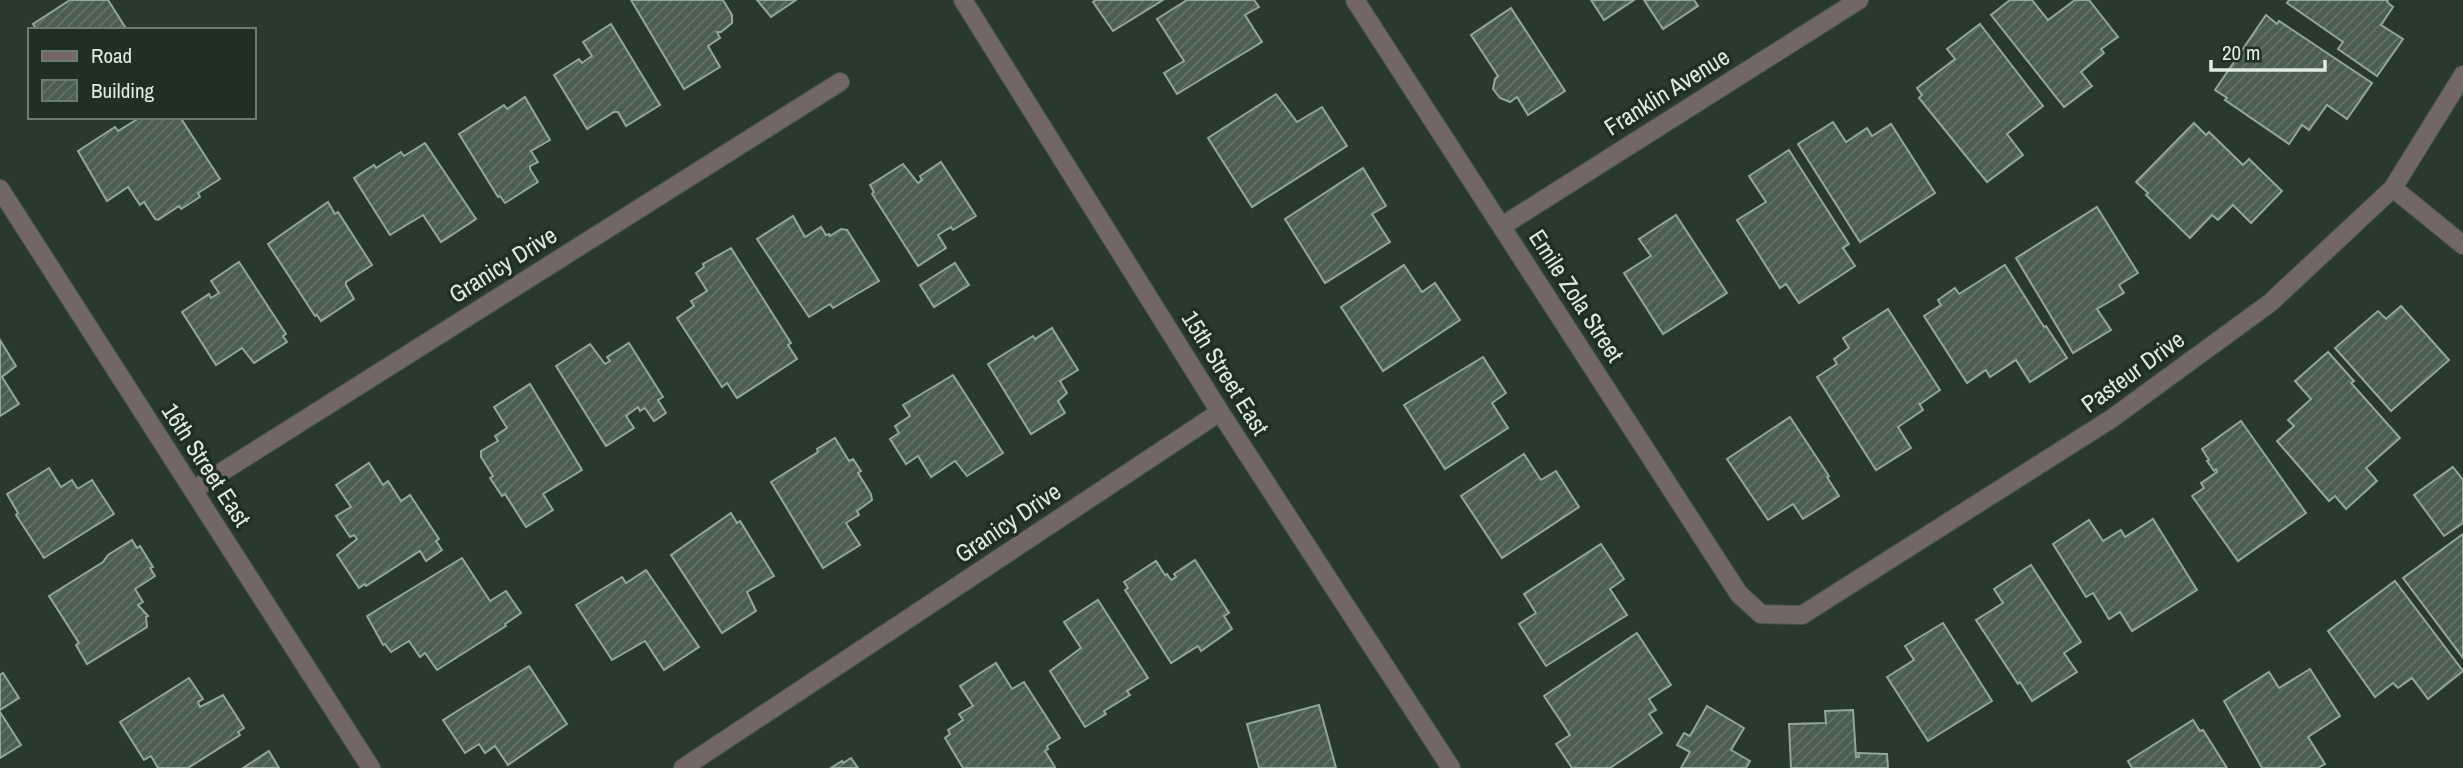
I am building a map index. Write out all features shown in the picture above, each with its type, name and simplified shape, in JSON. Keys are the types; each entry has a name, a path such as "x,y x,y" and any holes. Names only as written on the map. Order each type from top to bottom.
{"street":[{"name":"15th Street East","path":"963,0 1220,412 1451,768"},
{"name":"Emile Zola Street","path":"1355,0 1739,594 1761,614"},
{"name":"Franklin Avenue","path":"1502,226 1859,0"},
{"name":"Pasteur Drive","path":"1761,614 1802,615 2111,419 2270,303 2393,188 2463,75"},
{"name":"Granicy Drive","path":"192,490 840,82"},
{"path":"2393,188 2463,246"},
{"name":"16th Street East","path":"0,189 370,768"},
{"name":"Granicy Drive","path":"683,768 1220,412"}],"building":[{"path":"70,0 108,0 126,28 36,28 33,24"},
{"path":"631,0 723,0 732,15 732,23 717,32 720,38 708,46 720,67 684,89"},
{"path":"757,0 796,0 771,17"},
{"path":"1163,0 1113,31 1093,2"},
{"path":"1187,0 1254,0 1259,7 1245,15 1262,42 1177,94 1164,73 1184,61 1157,19"},
{"path":"1591,0 1634,0 1604,20"},
{"path":"1644,0 1694,0 1698,6 1663,29"},
{"path":"2010,0 2032,0 2048,20 2075,0 2089,0 2118,37 2101,49 2104,53 2081,72 2092,86 2064,107 1991,15"},
{"path":"2289,0 2388,0 2393,7 2381,25 2403,39 2377,76 2338,49 2343,42 2287,3"},
{"path":"1511,8 1565,91 1528,115 1517,97 1510,102 1500,98 1493,89 1498,76 1471,35"},
{"path":"2266,15 2372,83 2347,119 2327,105 2309,130 2302,125 2289,144 2225,100 2227,98 2215,90"},
{"path":"611,24 660,105 626,126 618,112 614,112 587,129 554,75 579,59 582,63 592,56 583,42"},
{"path":"1980,24 2043,106 2007,134 2023,155 1987,182 1919,98 1922,95 1917,88 1955,59 1947,49"},
{"path":"1276,94 1297,122 1322,107 1347,146 1252,207 1208,138"},
{"path":"525,97 550,140 531,151 538,162 530,166 530,169 538,182 505,203 498,197 459,134 504,105 507,109"},
{"path":"138,119 181,119 220,179 198,193 200,197 181,209 179,206 158,220 144,202 140,205 128,187 107,201 78,151 115,127 118,131"},
{"path":"1833,122 1846,142 1867,128 1872,136 1891,124 1935,193 1860,242 1798,144"},
{"path":"2194,123 2206,135 2209,132 2243,165 2249,159 2282,191 2251,223 2233,205 2218,220 2212,215 2190,238 2136,182"},
{"path":"425,143 476,219 441,242 423,215 390,235 354,178 374,165 376,168 401,152 404,156"},
{"path":"1789,150 1849,244 1843,248 1855,266 1799,303 1786,284 1780,288 1737,220 1766,202 1749,176"},
{"path":"941,162 976,216 953,230 951,227 938,235 946,248 918,266 872,194 874,192 870,185 903,164 918,183 922,180 920,176"},
{"path":"1363,168 1386,206 1372,214 1390,242 1325,283 1285,219"},
{"path":"328,202 335,214 338,212 372,265 346,282 354,299 321,321 315,316 268,244"},
{"path":"2097,207 2138,273 2119,285 2124,293 2097,309 2111,330 2073,353 2016,258"},
{"path":"1676,215 1727,293 1663,334 1624,273 1651,256 1639,239"},
{"path":"793,216 805,237 821,227 826,235 830,236 841,229 847,230 879,281 833,308 830,304 809,317 757,239"},
{"path":"731,248 791,343 788,345 797,359 737,398 727,383 722,387 677,318 694,306 691,301 707,291 696,273 704,267 703,264"},
{"path":"239,262 286,334 283,336 287,342 254,363 242,348 216,365 182,312 209,294 211,298 219,293 211,281"},
{"path":"955,263 969,285 934,307 920,285"},
{"path":"1404,265 1422,292 1435,283 1460,320 1383,371 1341,307"},
{"path":"2005,265 2067,358 2030,382 2016,360 1990,377 1986,370 1967,383 1924,316 1941,305 1938,300 1955,288 1959,294"},
{"path":"2401,306 2449,360 2391,411 2335,348 2378,311 2386,319"},
{"path":"1888,309 1940,390 1919,403 1923,410 1898,427 1911,448 1876,470 1817,377 1837,364 1834,359 1849,348 1843,338"},
{"path":"1052,328 1078,370 1060,381 1067,393 1058,401 1065,413 1031,434 988,364 1033,336 1035,339"},
{"path":"0,340 16,366 2,377 19,404 0,416"},
{"path":"629,343 663,397 658,400 666,413 654,421 645,408 640,411 638,407 626,416 634,428 606,446 556,366 590,344 605,364 610,361 607,357"},
{"path":"2328,352 2354,381 2351,383 2400,438 2366,468 2377,481 2346,509 2335,496 2329,501 2277,441 2294,426 2288,420 2311,399 2295,381"},
{"path":"1483,357 1506,393 1492,403 1508,428 1445,469 1404,405"},
{"path":"953,375 1003,453 967,476 955,461 931,477 918,456 906,464 890,439 899,433 895,426 910,416 903,405"},
{"path":"530,384 582,470 543,494 553,510 526,527 505,494 502,496 490,478 493,476 481,457 481,451 498,441 495,436 507,428 494,407"},
{"path":"1790,417 1839,496 1803,519 1793,504 1768,520 1727,459"},
{"path":"2241,421 2306,513 2238,561 2192,496 2204,488 2201,483 2217,472 2207,461 2209,460 2202,449"},
{"path":"835,438 849,461 853,459 861,471 858,473 872,500 857,511 859,515 846,523 860,545 823,568 771,482"},
{"path":"1524,454 1541,480 1556,471 1579,507 1502,558 1461,496"},
{"path":"369,463 383,485 388,481 401,501 410,495 439,539 436,541 442,550 426,561 420,551 359,588 337,555 357,539 354,535 350,537 336,516 351,507 336,485"},
{"path":"2453,467 2463,480 2463,523 2444,536 2414,495"},
{"path":"49,468 61,487 72,480 79,488 92,480 114,514 44,558 16,515 18,513 7,494"},
{"path":"731,513 737,523 740,521 774,576 747,592 756,611 722,633 671,555"},
{"path":"2153,519 2197,590 2132,631 2120,612 2109,619 2093,593 2086,597 2053,544 2089,520 2103,541 2121,530 2125,537"},
{"path":"2463,534 2463,658 2403,578"},
{"path":"132,540 137,548 140,546 153,567 150,568 155,576 135,589 143,602 138,605 148,616 147,627 87,664 76,645 79,643 49,596"},
{"path":"1601,544 1624,579 1610,589 1627,615 1546,666 1519,624 1536,613 1524,594"},
{"path":"462,558 490,601 506,591 521,613 505,624 506,626 437,670 425,653 420,657 409,641 391,652 383,645 367,616"},
{"path":"1195,560 1229,613 1224,616 1232,629 1201,651 1198,646 1171,663 1125,590 1128,588 1124,582 1156,561 1171,580 1176,577 1174,574"},
{"path":"2031,565 2081,642 2064,653 2077,672 2032,701 1976,620 2003,603 1994,589"},
{"path":"646,570 699,647 664,670 645,641 612,660 576,605 622,577 626,583"},
{"path":"2395,581 2463,671 2428,699 2412,678 2398,688 2393,683 2375,697 2328,631"},
{"path":"1098,600 1148,678 1127,691 1130,695 1104,711 1106,714 1085,727 1050,671 1081,648 1064,622"},
{"path":"1943,623 1992,701 1928,741 1887,677 1914,660 1905,646"},
{"path":"1637,633 1671,685 1649,699 1656,710 1649,714 1662,733 1610,768 1572,768 1556,744 1570,735 1544,696"},
{"path":"996,663 1012,689 1024,682 1060,738 1047,746 1045,751 1055,767 963,768 945,738 950,734 948,730 963,720 959,714 973,706 960,686"},
{"path":"529,666 567,724 508,765 495,746 485,753 479,744 465,753 443,720"},
{"path":"2310,669 2340,716 2308,737 2325,764 2318,768 2262,768 2224,701 2269,672 2279,688"},
{"path":"3,673 19,698 0,710 0,675"},
{"path":"189,678 203,699 198,702 200,707 223,695 244,728 238,732 240,735 188,768 158,768 151,756 144,760 120,722"},
{"path":"1319,705 1336,768 1259,768 1247,724"},
{"path":"1707,706 1744,728 1731,750 1750,761 1746,768 1681,768 1690,752 1677,745 1684,733 1690,736"},
{"path":"1853,710 1856,757 1859,757 1858,753 1887,754 1888,768 1791,768 1789,724 1826,723 1825,711"},
{"path":"0,712 21,745 0,758"},
{"path":"2193,720 2200,731 2203,730 2227,768 2132,768 2128,761"},
{"path":"269,751 279,768 243,768"},
{"path":"851,758 858,768 831,768 842,761 843,763"}]}
